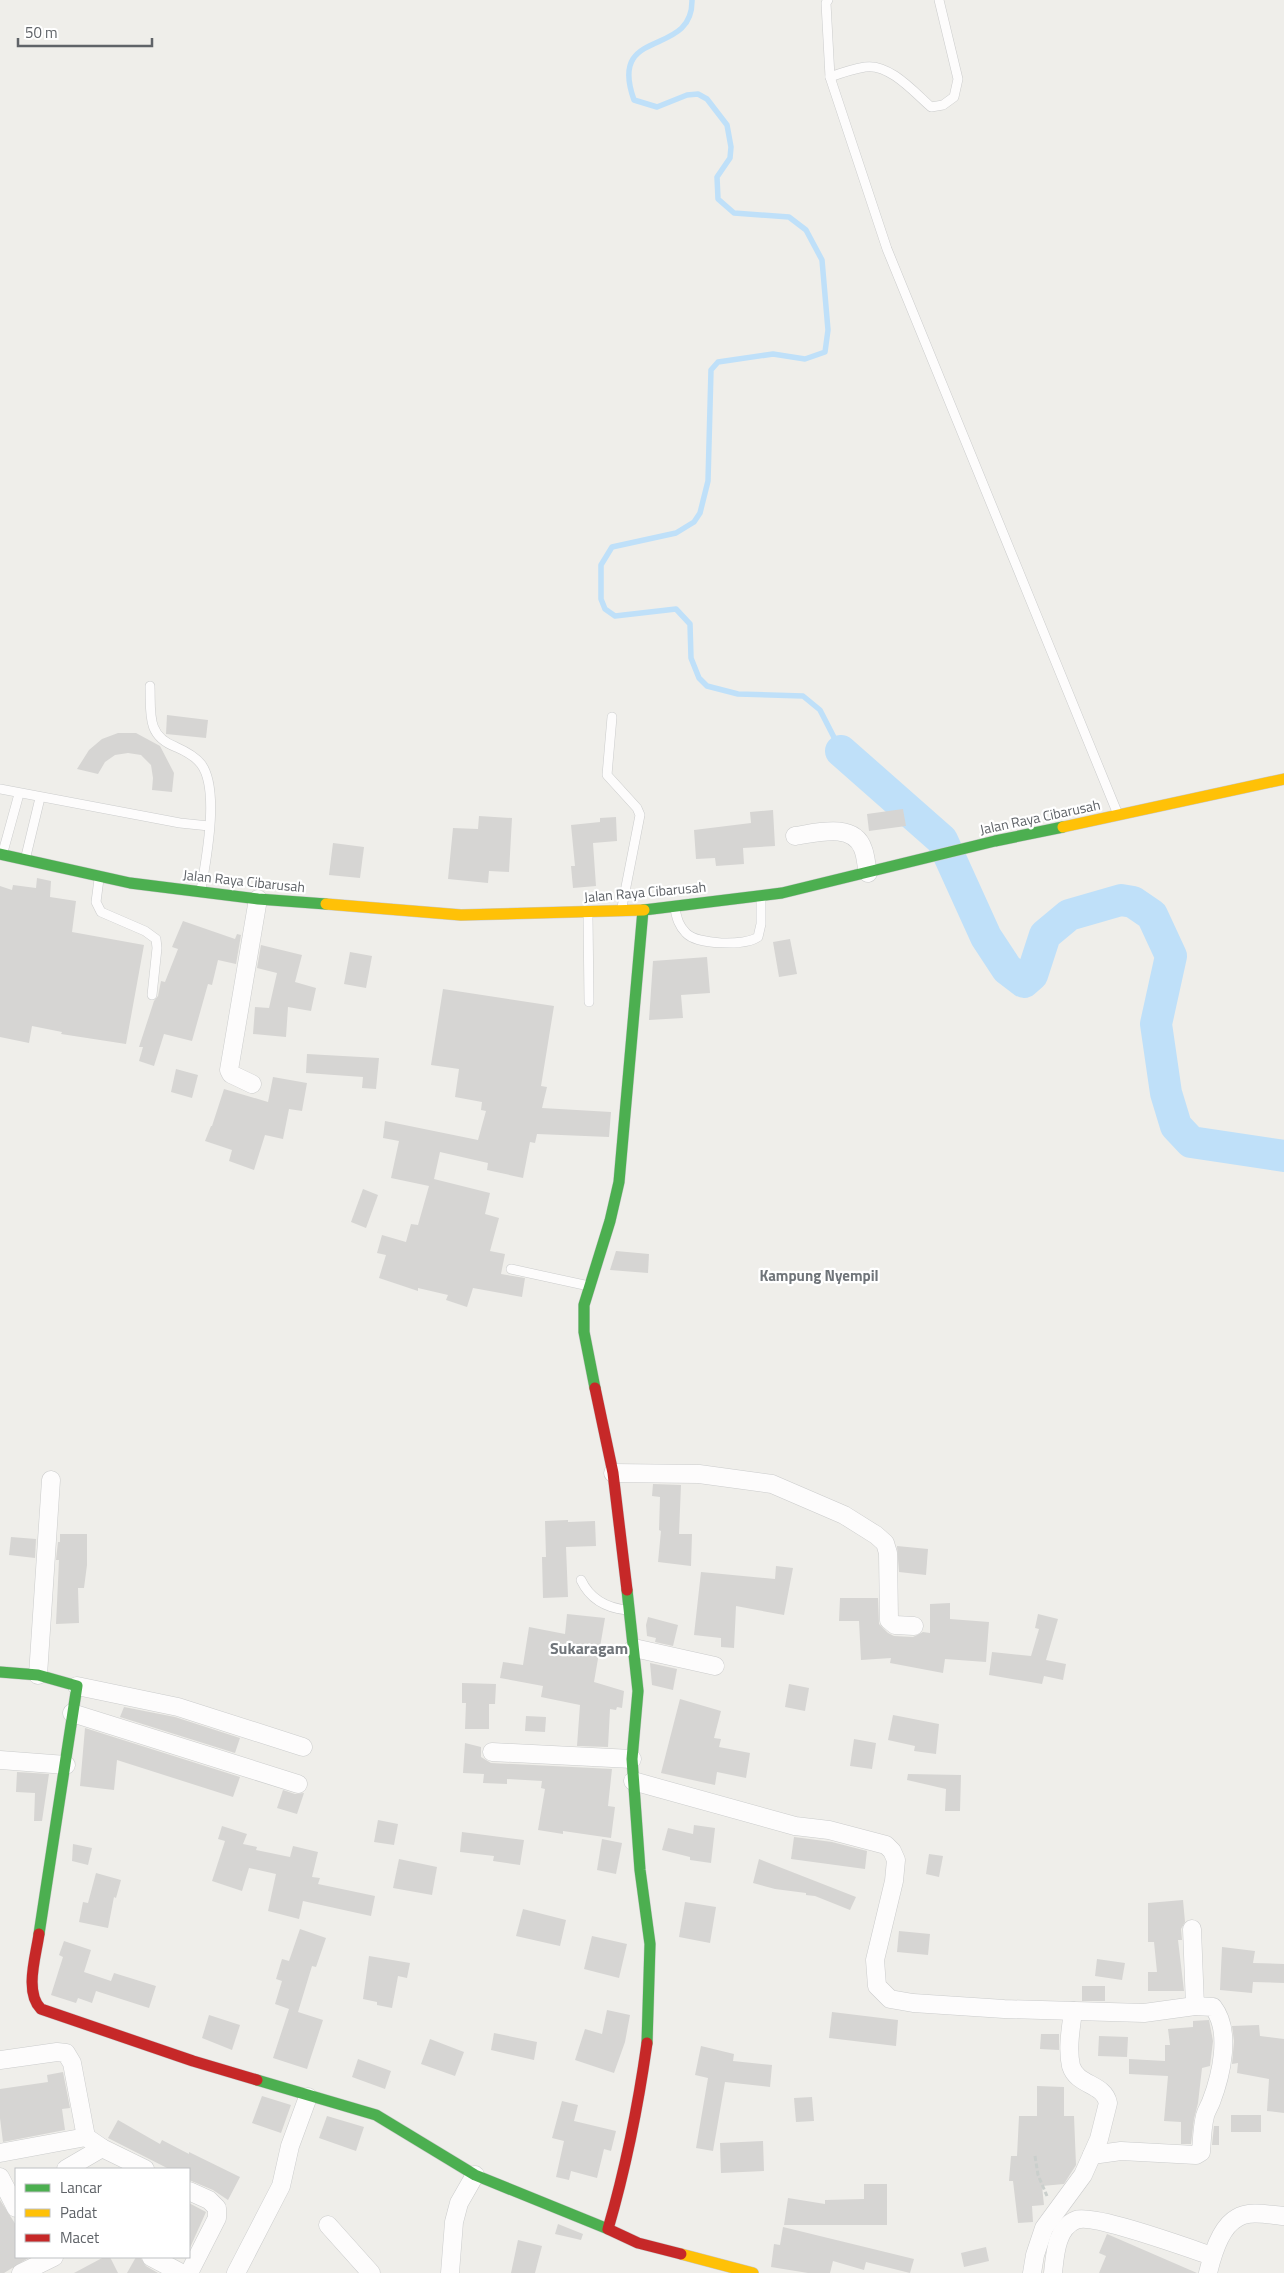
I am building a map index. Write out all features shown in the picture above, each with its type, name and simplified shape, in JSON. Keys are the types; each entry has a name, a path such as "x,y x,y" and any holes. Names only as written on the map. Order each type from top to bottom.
{"street":[{"name":"Jalan Raya Cibarusah","path":"1,854 99,876 258,899 461,915 643,910 761,896 868,873 929,856 1284,779"},
{"path":"795,836 836,831 848,833 856,837 860,843 868,873"},
{"path":"252,1084 231,1074 229,1070 258,899"},
{"path":"608,2229 619,2192 638,2110 648,2033 650,1944 640,1870 633,1781 632,1759 638,1691 634,1648 613,1473 584,1332 584,1305 610,1221 619,1182 643,910"},
{"path":"613,1473 699,1474 772,1484 844,1515 885,1543 888,1552 889,1620 894,1624 914,1626"},
{"path":"38,1674 51,1480"},
{"path":"634,1648 715,1666"},
{"path":"0,1672 38,1674 77,1686 178,1707 304,1747"},
{"path":"77,1686 32,1983 35,2003 41,2009 91,2027 308,2096 352,2107 376,2116 475,2175 638,2243 713,2268 754,2273"},
{"path":"72,1713 298,1784"},
{"path":"492,1752 632,1759"},
{"path":"0,1760 66,1764"},
{"path":"633,1781 796,1826 829,1830 886,1845 892,1851 896,1860 894,1881 875,1960 877,1986 890,1999 912,2003 986,2008 1144,2013 1195,2006 1213,2007 1218,2014 1222,2033 1221,2063 1217,2082 1204,2118 1201,2152 1196,2155 1121,2151 1092,2155"},
{"path":"1192,1929 1195,2006"},
{"path":"1053,2273 1059,2223 1099,2139 1108,2103 1107,2098 1099,2088 1086,2083 1076,2075 1071,2066 1070,2046 1073,2010"},
{"path":"0,2060 57,2052 66,2053 72,2062 86,2137 102,2148 143,2168"},
{"path":"236,2273 280,2186 290,2146 308,2096"},
{"path":"0,2153 86,2137"},
{"path":"68,2168 102,2148"},
{"path":"450,2273 454,2222 459,2203 475,2175"},
{"path":"0,2177 15,2202"},
{"path":"189,2273 217,2218 217,2208 209,2200 190,2191"},
{"path":"1032,2273 1035,2255 1044,2228 1059,2223 1084,2218 1112,2224 1210,2265 1228,2225 1237,2217 1258,2214 1284,2216"},
{"path":"328,2225 372,2273"},
{"path":"21,2273 46,2258"},
{"path":"153,2258 181,2273"}],"lane":[{"path":"828,0 826,3 830,76 887,249 1118,816"},
{"path":"830,76 865,67 875,67 888,72 931,107 943,104 954,97 958,79 939,0"},
{"path":"150,686 152,724 157,734 163,742 192,756 205,772 210,801 209,826 200,892"},
{"path":"612,717 607,775 637,808 640,816 621,910"},
{"path":"0,789 180,823 209,826"},
{"path":"1,854 19,794"},
{"path":"25,860 40,798"},
{"path":"99,876 96,902 101,912 156,938 157,948 152,995"},
{"path":"674,906 679,926 688,936 728,943 751,941 758,937 761,924 761,896"},
{"path":"588,913 589,1002"},
{"path":"511,1269 589,1286"},
{"path":"581,1580 587,1592 599,1602 615,1608 630,1610"}],"path":[{"path":"1035,2156 1038,2175 1059,2223"}],"building":[{"path":"167,715 208,720 206,738 166,734"},
{"path":"118,733 136,733 160,746 174,773 172,792 152,790 151,765 141,755 128,753 115,755 105,762 98,774 77,769 89,750 102,739"},
{"path":"903,809 906,826 869,831 867,814"},
{"path":"773,810 775,846 743,848 744,864 716,866 715,858 696,859 694,830 751,823 750,812"},
{"path":"479,816 512,818 509,872 489,871 488,883 448,879 453,828 478,829"},
{"path":"616,817 617,841 593,843 596,886 573,888 571,866 575,866 571,825 600,822 600,818"},
{"path":"333,843 364,847 360,878 329,875"},
{"path":"37,878 51,881 50,897 76,901 72,932 144,945 126,1044 61,1034 62,1032 32,1026 29,1043 0,1037 0,886 12,890 13,885 36,888"},
{"path":"183,921 235,939 237,934 241,935 236,964 218,960 212,985 208,984 192,1041 164,1034 154,1066 139,1061 143,1047 139,1047 154,1001 158,996 161,981 165,982 178,949 172,947"},
{"path":"790,939 797,974 779,977 773,942"},
{"path":"261,945 302,955 295,982 316,988 311,1011 288,1007 286,1037 253,1034 255,1007 269,1008 277,973 257,968"},
{"path":"350,952 372,956 366,988 344,984"},
{"path":"707,957 710,993 681,995 683,1018 649,1020 653,961"},
{"path":"443,989 554,1006 541,1086 547,1087 542,1108 611,1112 609,1137 537,1134 535,1143 530,1142 523,1178 487,1170 488,1163 440,1152 434,1179 490,1193 485,1214 499,1218 490,1251 505,1254 501,1274 525,1278 522,1297 473,1288 467,1307 446,1300 448,1295 418,1288 418,1291 379,1278 386,1255 377,1253 382,1235 406,1242 411,1224 418,1225 429,1186 391,1178 399,1141 383,1138 385,1121 478,1140 486,1111 481,1110 482,1102 455,1097 459,1069 431,1065"},
{"path":"307,1054 379,1058 376,1089 362,1088 363,1077 306,1073"},
{"path":"176,1069 198,1075 192,1098 171,1092"},
{"path":"273,1077 307,1083 302,1111 289,1109 283,1139 265,1135 254,1170 229,1161 232,1150 205,1141 224,1089 268,1102"},
{"path":"363,1189 378,1195 366,1228 351,1222"},
{"path":"616,1251 649,1254 648,1273 610,1270"},
{"path":"653,1484 681,1485 679,1534 692,1534 691,1566 658,1562 661,1531 659,1530 660,1497 652,1496"},
{"path":"568,1520 568,1522 595,1521 596,1546 566,1547 568,1597 543,1598 542,1557 546,1557 545,1521"},
{"path":"60,1534 87,1534 87,1565 84,1588 78,1588 79,1623 56,1624 59,1560 56,1560"},
{"path":"11,1537 36,1539 35,1558 9,1555"},
{"path":"897,1546 928,1549 926,1575 899,1572"},
{"path":"776,1566 793,1568 784,1615 736,1606 734,1648 721,1647 721,1638 694,1635 701,1572 775,1579"},
{"path":"840,1598 878,1598 879,1624 894,1636 913,1637 923,1632 930,1633 930,1604 950,1603 950,1619 989,1622 986,1662 945,1659 943,1673 890,1663 891,1658 861,1660 859,1621 839,1621"},
{"path":"567,1614 605,1618 594,1682 624,1691 622,1708 610,1709 608,1747 577,1746 580,1705 541,1697 543,1686 500,1678 503,1662 523,1665 529,1627 565,1634"},
{"path":"1038,1614 1058,1619 1046,1660 1066,1664 1063,1680 1044,1676 1042,1684 989,1675 992,1652 1031,1656 1039,1629 1035,1628"},
{"path":"648,1617 678,1625 673,1646 655,1642 656,1638 647,1636 646,1625"},
{"path":"650,1663 677,1669 673,1690 652,1685"},
{"path":"462,1683 496,1684 495,1704 489,1704 489,1729 465,1729 466,1703 462,1703"},
{"path":"789,1684 809,1688 805,1711 785,1707"},
{"path":"680,1699 721,1711 714,1738 721,1739 719,1747 750,1753 746,1778 717,1772 715,1785 661,1773"},
{"path":"124,1707 175,1717 240,1738 235,1753 120,1717"},
{"path":"893,1715 939,1724 936,1754 914,1751 915,1746 888,1740"},
{"path":"526,1716 546,1717 545,1732 525,1731"},
{"path":"85,1728 240,1777 233,1797 117,1760 114,1790 80,1786"},
{"path":"854,1739 876,1743 872,1769 850,1766"},
{"path":"465,1743 481,1747 481,1757 491,1763 612,1769 608,1806 615,1807 611,1838 563,1831 563,1834 538,1830 545,1789 541,1788 542,1781 507,1779 507,1784 483,1783 484,1774 463,1773"},
{"path":"17,1772 49,1774 42,1821 34,1821 35,1793 16,1792"},
{"path":"908,1774 961,1775 960,1811 945,1811 946,1789 907,1780"},
{"path":"283,1790 295,1794 304,1793 297,1814 277,1808"},
{"path":"378,1820 398,1824 394,1845 374,1842"},
{"path":"694,1825 715,1828 711,1863 690,1860 690,1857 662,1850 668,1828 693,1834"},
{"path":"222,1826 247,1834 243,1844 257,1847 256,1850 290,1857 293,1846 318,1852 312,1877 320,1878 318,1884 375,1896 371,1916 303,1901 299,1919 268,1911 276,1874 249,1868 242,1891 212,1881 225,1841 218,1839"},
{"path":"462,1832 524,1840 520,1865 493,1861 494,1856 460,1852"},
{"path":"794,1837 832,1842 867,1851 865,1869 791,1859"},
{"path":"602,1839 622,1843 616,1874 597,1870"},
{"path":"73,1844 92,1848 88,1865 72,1861"},
{"path":"929,1854 943,1856 939,1877 926,1874"},
{"path":"399,1859 437,1867 432,1895 393,1888"},
{"path":"759,1859 856,1897 850,1910 815,1896 806,1895 806,1893 775,1889 753,1883"},
{"path":"96,1873 121,1880 116,1898 114,1897 108,1928 79,1922 83,1902 88,1903"},
{"path":"1183,1900 1185,1922 1181,1929 1182,1940 1178,1940 1184,1991 1148,1991 1148,1972 1157,1972 1154,1942 1148,1942 1148,1903"},
{"path":"685,1902 716,1907 710,1943 679,1937"},
{"path":"523,1909 566,1920 560,1946 516,1936"},
{"path":"300,1929 326,1938 316,1967 312,1966 298,2012 323,2020 307,2069 273,2058 289,2009 275,2004 282,1981 276,1979 282,1959 289,1961"},
{"path":"899,1931 930,1934 928,1955 897,1952"},
{"path":"592,1936 627,1944 619,1978 584,1969"},
{"path":"64,1941 91,1950 84,1972 111,1981 114,1973 156,1986 149,2008 96,1991 92,2003 78,1998 76,2003 51,1995 63,1957 59,1955"},
{"path":"1222,1947 1255,1951 1253,1963 1284,1964 1284,1983 1253,1982 1252,1993 1220,1990"},
{"path":"369,1956 410,1963 407,1978 398,1976 392,2008 377,2005 377,2002 363,1999"},
{"path":"1097,1959 1125,1963 1122,1980 1095,1976"},
{"path":"1082,1986 1105,1986 1105,2001 1082,2001"},
{"path":"607,2010 630,2015 625,2042 614,2073 575,2060 585,2029 602,2034"},
{"path":"832,2012 898,2020 896,2046 829,2038"},
{"path":"209,2015 240,2025 232,2050 202,2038"},
{"path":"1209,2020 1213,2041 1210,2066 1202,2068 1191,2144 1181,2144 1181,2122 1164,2121 1168,2076 1129,2074 1129,2059 1165,2061 1165,2045 1170,2045 1168,2029 1193,2027 1193,2021"},
{"path":"1259,2025 1260,2036 1284,2039 1284,2113 1267,2111 1269,2079 1237,2073 1238,2063 1232,2064 1234,2041 1232,2026"},
{"path":"494,2033 537,2042 534,2060 491,2050"},
{"path":"1041,2034 1059,2034 1059,2050 1040,2049"},
{"path":"1099,2036 1128,2037 1127,2057 1098,2056"},
{"path":"430,2039 464,2052 455,2076 421,2064"},
{"path":"701,2046 734,2054 733,2061 772,2065 770,2087 725,2082 713,2151 696,2148 708,2078 695,2075"},
{"path":"358,2059 391,2071 385,2089 352,2077"},
{"path":"63,2072 70,2108 62,2109 65,2130 3,2142 0,2118 0,2089 48,2082 47,2075"},
{"path":"1037,2086 1064,2087 1064,2116 1074,2116 1076,2165 1064,2184 1042,2186 1044,2205 1032,2206 1033,2222 1018,2223 1013,2181 1009,2181 1011,2156 1017,2156 1019,2116 1037,2116"},
{"path":"262,2096 291,2105 281,2133 252,2123"},
{"path":"812,2097 814,2121 796,2122 794,2098"},
{"path":"562,2101 578,2105 574,2121 616,2131 611,2151 604,2149 597,2178 571,2171 569,2180 556,2177 564,2141 552,2138"},
{"path":"1231,2115 1261,2115 1261,2132 1231,2132"},
{"path":"327,2116 364,2127 356,2151 319,2138"},
{"path":"118,2120 160,2144 162,2140 240,2177 228,2200 213,2190 190,2180 190,2168 167,2168 108,2138"},
{"path":"1214,2126 1219,2126 1219,2145 1212,2145"},
{"path":"763,2141 764,2171 721,2173 720,2143"},
{"path":"864,2184 887,2184 887,2225 784,2225 788,2198 825,2204 825,2200 864,2199"},
{"path":"0,2200 15,2223 15,2258 28,2258 4,2273 0,2273"},
{"path":"190,2204 206,2212 190,2248"},
{"path":"558,2224 583,2234 581,2240 555,2234"},
{"path":"783,2227 914,2259 910,2273 866,2262 864,2270 833,2261 830,2273 808,2273 771,2267 774,2244 780,2245"},
{"path":"1107,2234 1197,2273 1099,2273 1106,2256 1099,2253"},
{"path":"518,2240 542,2246 535,2273 511,2273"},
{"path":"986,2247 989,2261 964,2267 961,2253"},
{"path":"102,2258 110,2258 118,2273 74,2273"},
{"path":"135,2258 141,2258 146,2266 158,2273 127,2273"}],"waterway":[{"path":"692,0 689,18 680,30 641,51 632,61 629,77 634,100 657,107 687,95 698,94 707,99 727,125 731,147 730,158 717,177 718,199 734,213 789,217 806,230 822,260 828,330 825,352 805,359 773,354 718,362 711,370 708,481 700,513 694,522 676,533 612,547 601,565 601,599 605,609 615,616 676,609 690,624 691,658 699,678 707,686 738,694 803,696 820,710 841,751"},
{"path":"841,751 942,840 986,937 1007,969 1024,982 1032,975 1045,935 1069,915 1121,900 1133,902 1152,915 1171,956 1156,1024 1166,1093 1176,1126 1191,1142 1284,1156"}],"traffic: fast":[{"path":"644,910 782,893 995,841 1063,827"},
{"path":"0,854 130,883 258,899 326,904"},
{"path":"595,1388 584,1332 584,1305 610,1221 619,1182 643,910"},
{"path":"627,1590 638,1691 632,1759 640,1870 650,1944 647,2043"},
{"path":"0,1672 38,1675 77,1686 39,1934"},
{"path":"257,2080 376,2115 475,2175 608,2229"}],"traffic: slow":[{"path":"1063,827 1284,779"},
{"path":"326,904 461,915 644,910"},
{"path":"681,2254 753,2273"}],"traffic: jam":[{"path":"595,1388 613,1473 627,1590"},
{"path":"39,1934 32,1973 32,1984 36,2002 41,2009 193,2061 257,2080"},
{"path":"647,2043 631,2137 608,2229 638,2243 681,2254"}],"district":[{"name":"Kampung Nyempil","path":"819,1276"},
{"name":"Sukaragam","path":"589,1648"}]}
